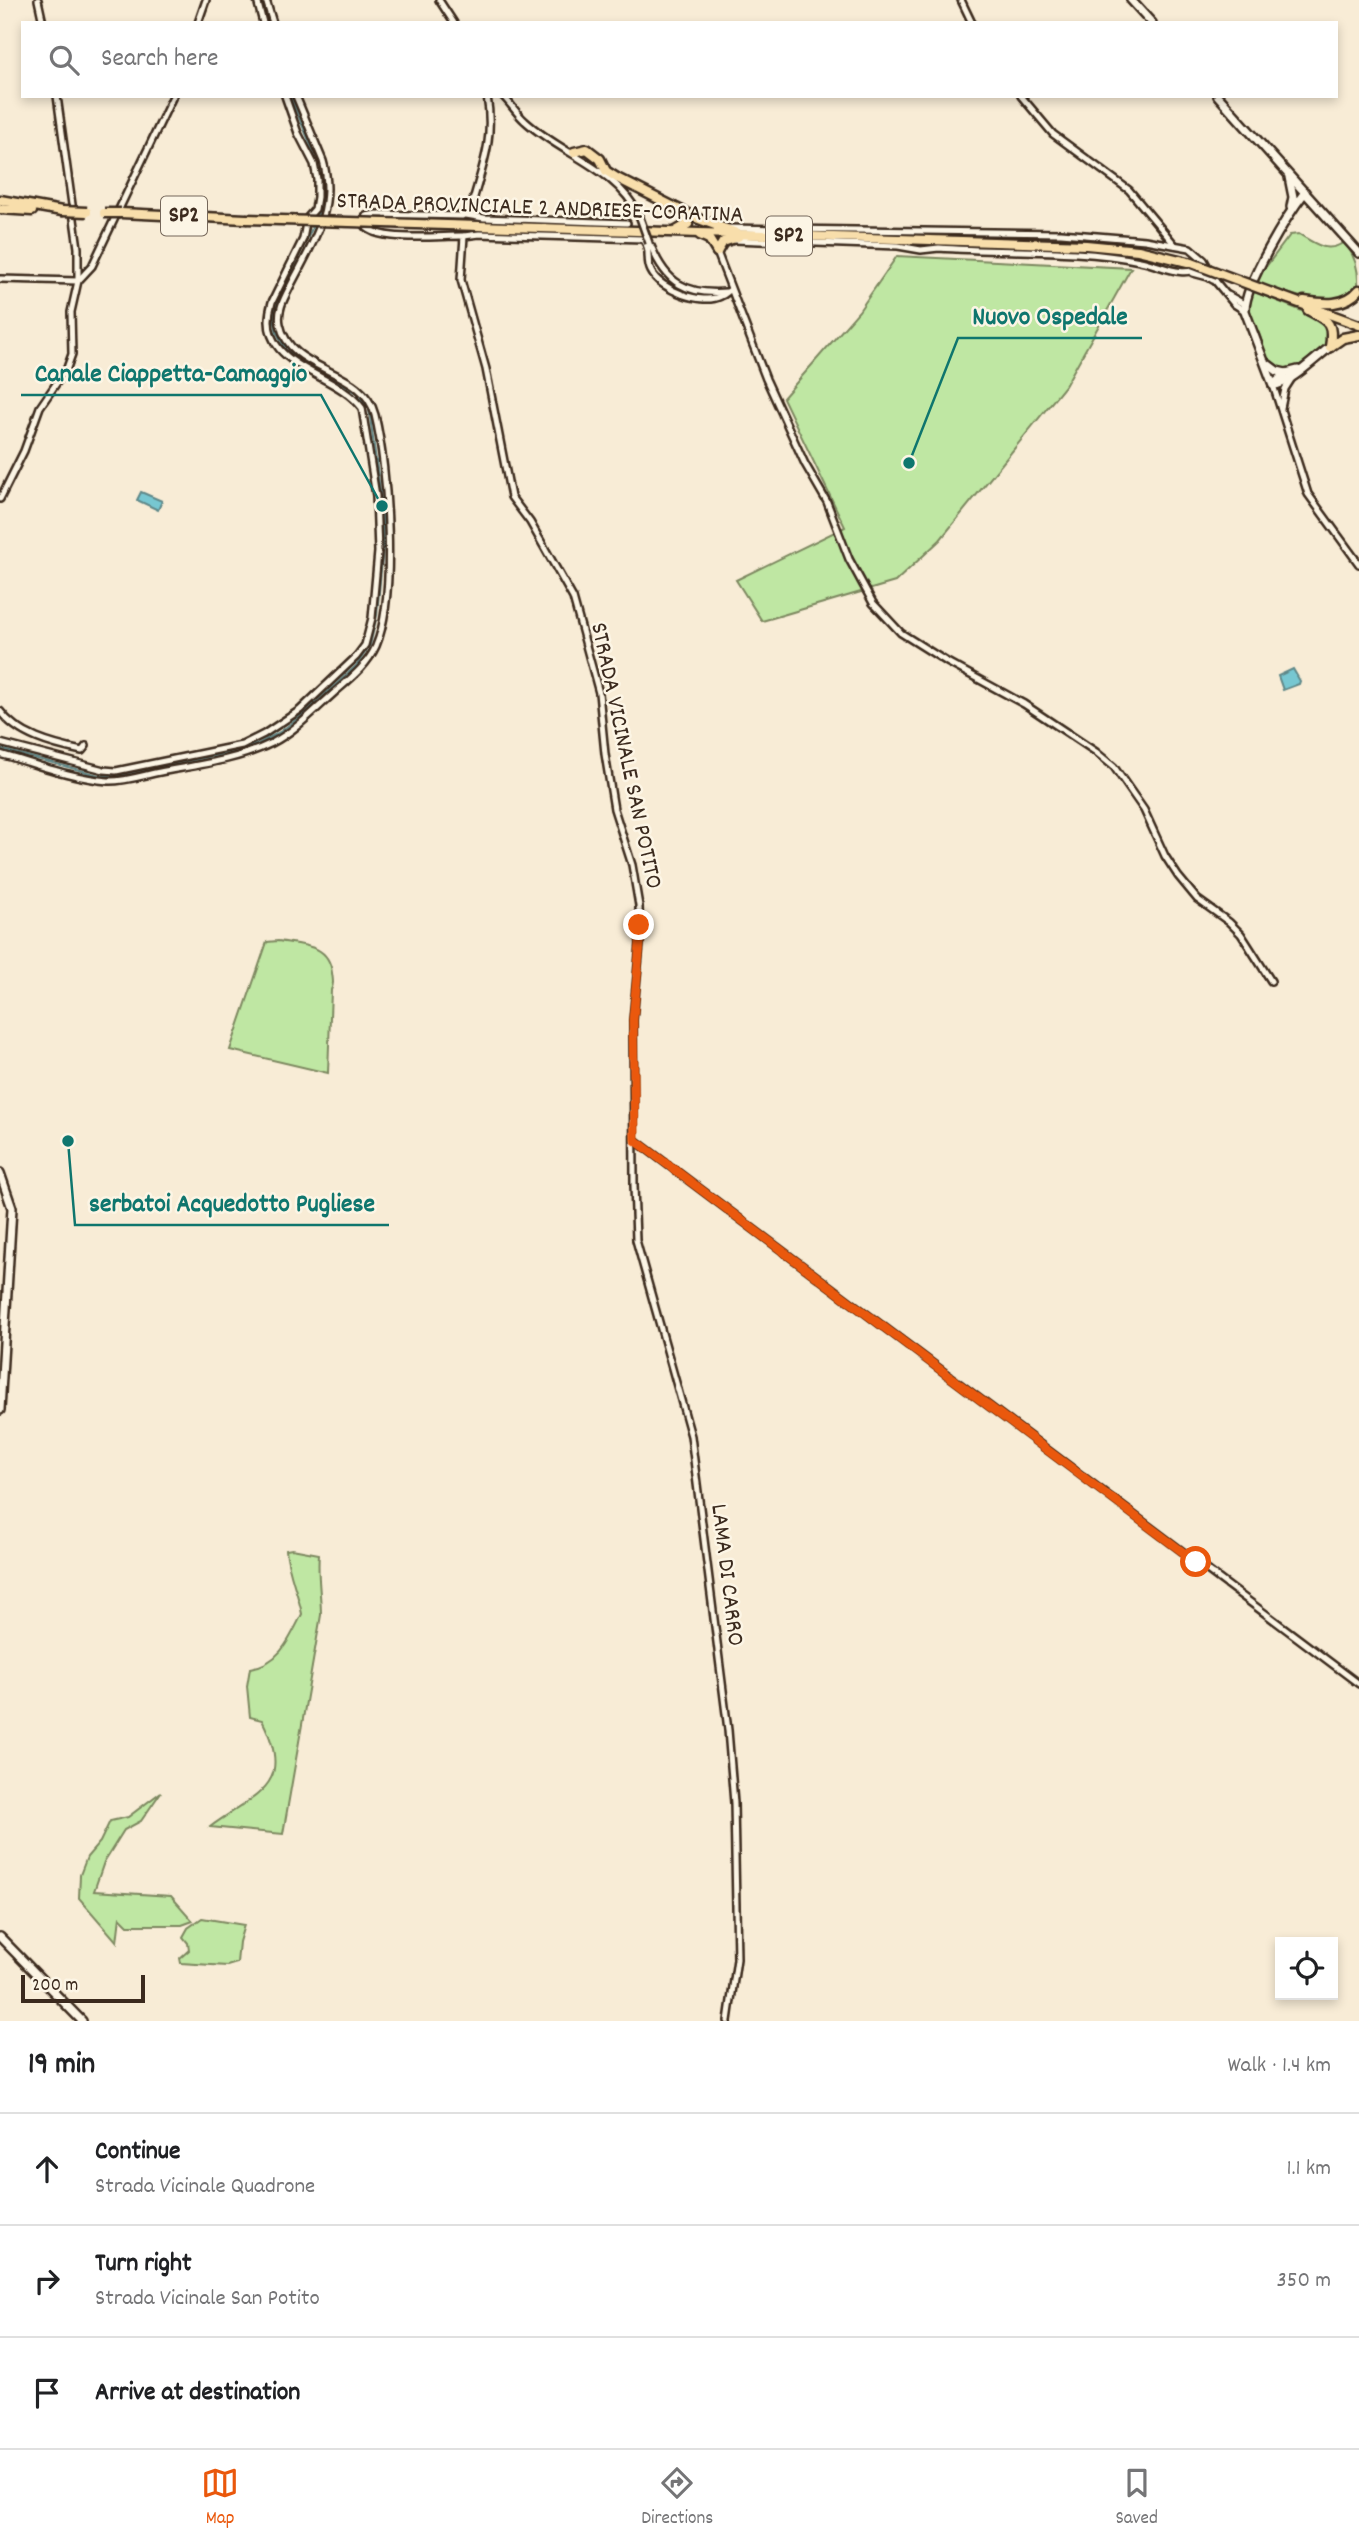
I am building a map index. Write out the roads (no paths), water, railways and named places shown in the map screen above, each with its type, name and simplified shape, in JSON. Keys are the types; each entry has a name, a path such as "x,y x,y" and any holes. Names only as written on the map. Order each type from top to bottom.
{"main road":[{"path":"1131,0 1150,21"},
{"path":"1220,98 1359,253"},
{"path":"586,161 590,150"},
{"path":"574,152 590,150 600,159 606,171 682,211 721,228 746,235"},
{"path":"1288,173 1293,197 1289,213"},
{"path":"1293,197 1305,192"},
{"path":"1305,192 1289,213 1248,292 1245,307 1273,385 1283,384 1289,376 1343,338 1359,335"},
{"path":"0,200 62,211"},
{"name":"STRADA PROVINCIALE 2 ANDRIESE-CORATINA","path":"0,209 1112,247 1163,254 1191,268 1276,294 1359,325"},
{"path":"673,232 688,224 682,211"},
{"path":"696,233 709,239 717,252 723,242 746,235"},
{"path":"1276,294 1331,304 1348,300 1359,290"},
{"path":"1293,301 1329,323 1332,332 1330,347"},
{"path":"1262,359 1270,368 1289,376"},
{"path":"0,1173 12,1208 0,1410"},
{"path":"0,1937 82,2021"}],"street":[{"path":"38,0 43,21"},
{"path":"199,21 206,0"},
{"path":"257,0 268,21"},
{"path":"266,0 269,21"},
{"path":"439,0 453,21"},
{"path":"961,0 971,21"},
{"path":"0,499 24,451 40,407 70,362 73,346 71,312 78,281 78,248 57,98"},
{"path":"0,279 78,281 92,266 172,98"},
{"path":"0,743 116,771 242,744 274,729 300,710 347,666 365,645 370,631 378,552 376,496 362,408 355,400 279,350 271,335 269,313 272,302 303,239 307,218 316,209 314,164 297,130 286,98"},
{"path":"0,754 86,778 111,781 242,755 273,742 302,720 355,675 370,657 379,637 389,552 386,500 375,413 368,397 358,386 306,358 286,342 279,323 281,305 315,237 327,203 326,172 297,98"},
{"path":"466,215 470,212 489,144 490,117 486,98"},
{"path":"505,98 525,121 574,152 622,188 639,215 658,263 675,283 714,293 728,291"},
{"path":"1023,98 1053,134 1129,190 1175,245"},
{"path":"297,130 308,127"},
{"path":"627,223 384,213 369,215 363,219 363,226 368,231 396,236 480,234 643,239 649,250 650,270 664,285 688,297 721,296 728,291"},
{"path":"721,228 1118,236 1190,248 1204,260 1216,282"},
{"name":"STRADA VICINALE SAN POTITO","path":"464,236 461,280 486,369 511,498 530,522 573,598 599,693 614,809 632,865 639,906 640,944 633,1020 635,1140"},
{"path":"730,240 898,246 920,250 939,248 1072,254 1140,261 1177,272 1202,267 1204,260"},
{"path":"717,252 728,291 766,379 805,464 836,520 849,559 873,603 901,633 947,662 1024,704 1114,767 1144,810 1165,856 1178,876 1197,899 1241,934 1271,981"},
{"path":"293,258 302,263"},
{"path":"1191,268 1208,276 1245,307"},
{"path":"1233,296 1248,292"},
{"path":"1226,293 1245,307"},
{"path":"301,366 306,358"},
{"path":"1281,411 1289,376"},
{"path":"1273,385 1308,494 1359,564"},
{"path":"368,444 379,443"},
{"path":"378,552 389,552"},
{"path":"347,666 355,675"},
{"path":"0,711 6,720 33,737 82,751 86,746"},
{"path":"49,768 52,757"},
{"path":"181,757 183,768"},
{"path":"635,1140 1359,1684"},
{"name":"LAMA DI CARRO","path":"635,1140 636,1240 691,1436 732,1765 737,1959 727,2021"}],"water":[{"path":"141,492 162,501 158,510 137,500"},
{"path":"1293,669 1299,684 1283,690 1278,676"}],"waterway":[{"path":"262,0 267,21"},
{"path":"291,98 319,172 320,203 316,219"},
{"path":"0,749 102,776 115,776 228,753 258,744 280,732 357,665 370,645 377,615 383,547 382,506 369,409 357,393 286,350 275,323 274,313 278,302 314,224"}],"place":[{"name":"Nuovo Ospedale","path":"909,463"},
{"name":"Canale Ciappetta-Camaggio","path":"382,506"},
{"name":"serbatoi Acquedotto Pugliese","path":"68,1141"}]}
